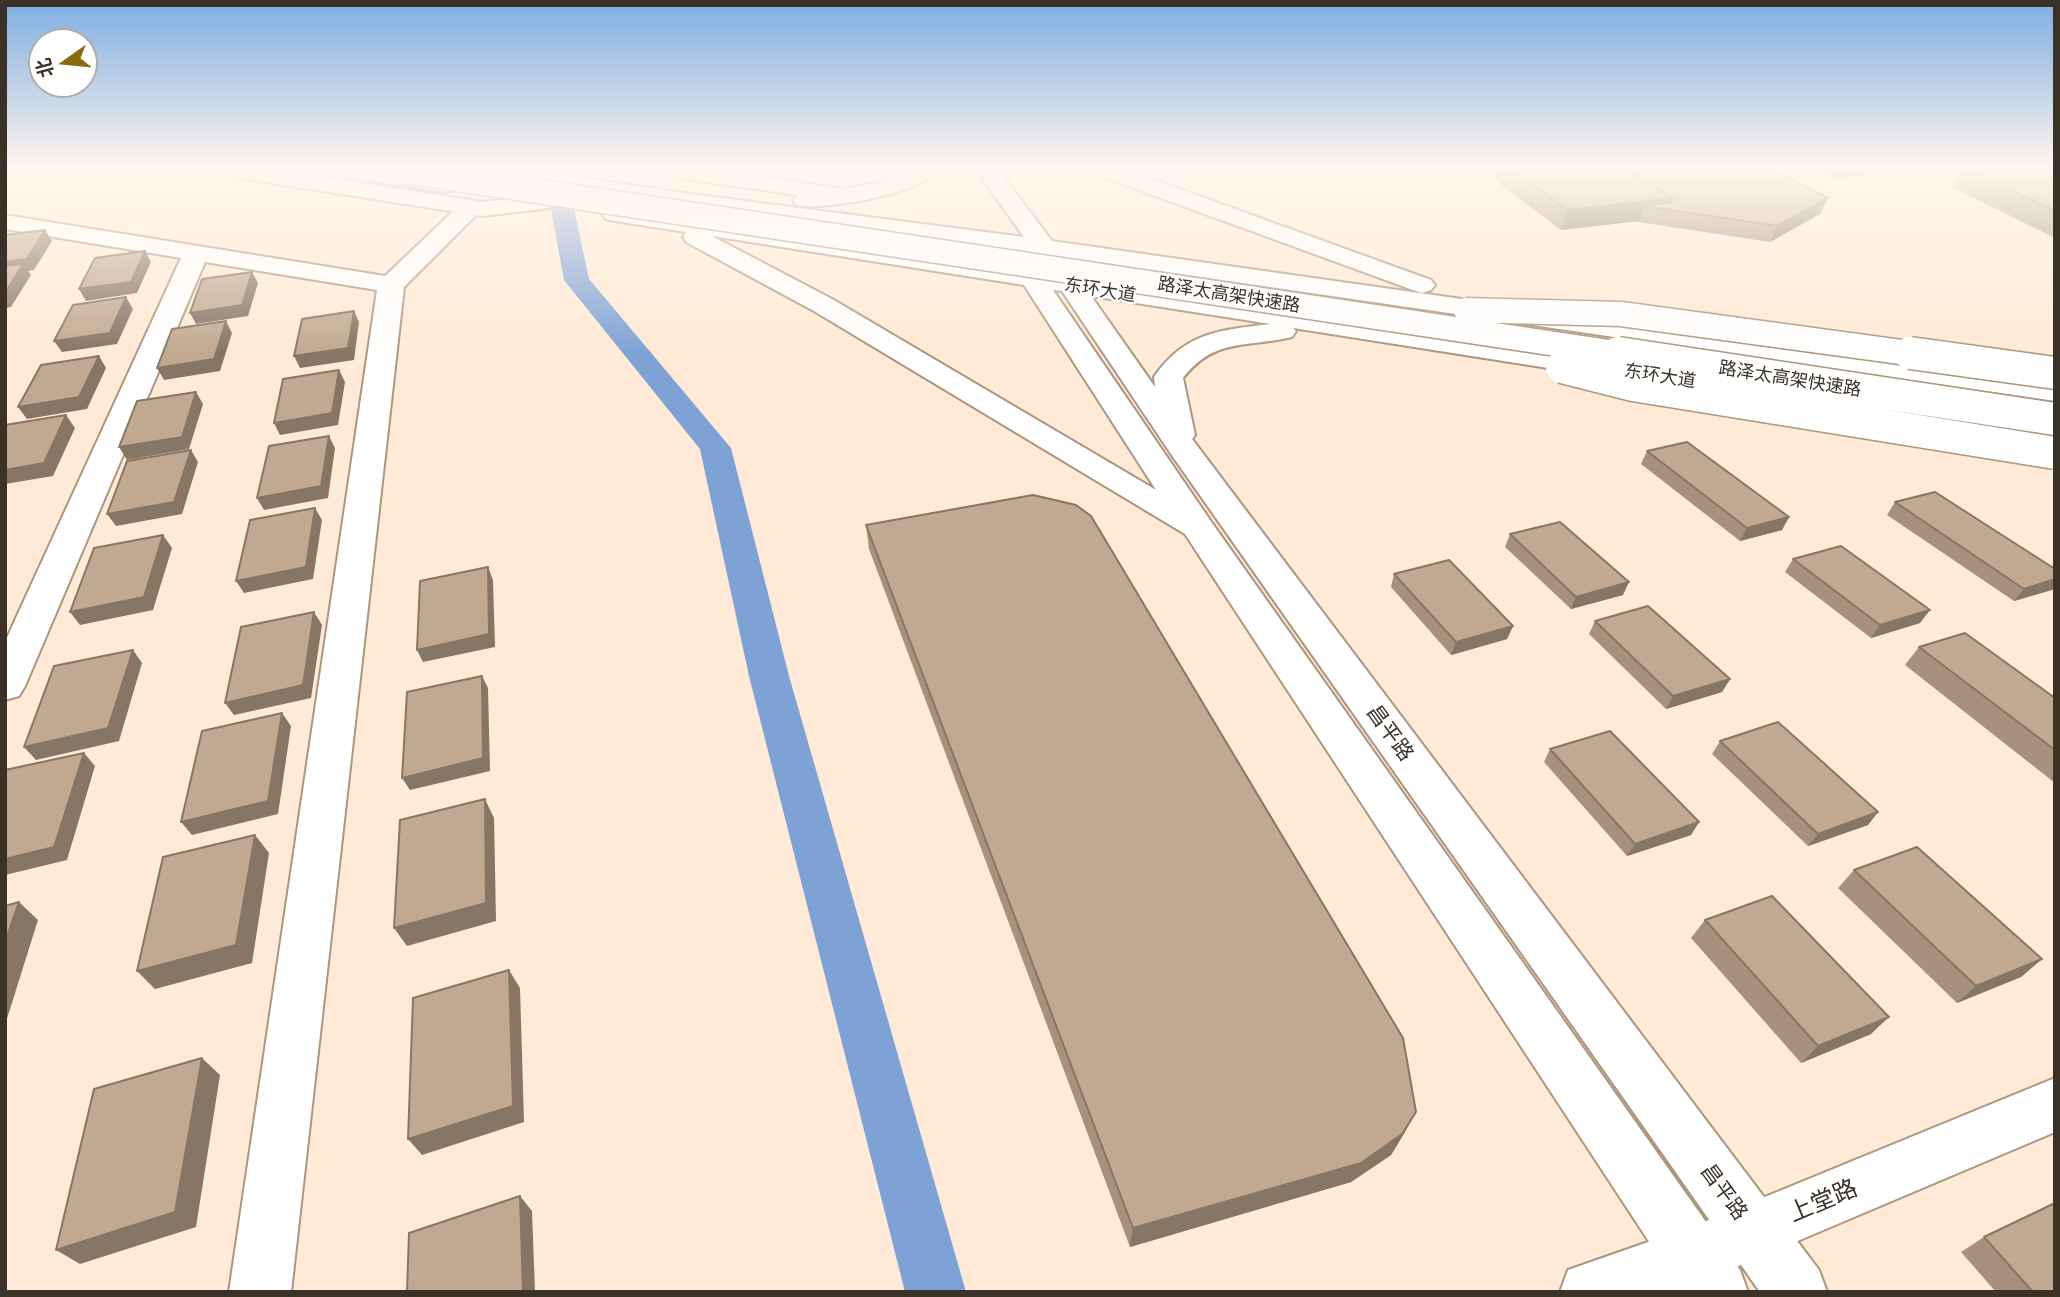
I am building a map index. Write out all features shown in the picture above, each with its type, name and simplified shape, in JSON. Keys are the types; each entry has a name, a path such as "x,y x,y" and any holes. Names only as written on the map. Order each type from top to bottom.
{"main road":[{"path":"64,232 391,285"},
{"path":"260,1292 391,285 428,232"},
{"path":"685,232 823,305 1200,531"},
{"name":"东环大道","path":"748,232 1497,312 2055,392"},
{"name":"路泽太高架快速路","path":"780,232 1367,311 2055,419"},
{"name":"路泽太高架快速路","path":"820,232 2055,408"},
{"name":"东环大道","path":"861,232 1505,353 2055,436"},
{"name":"昌平路","path":"1012,232 1182,447 1797,1292"},
{"name":"昌平路","path":"1021,232 1200,531 1706,1274"},
{"path":"1276,232 1497,312"},
{"path":"5,686 196,253"},
{"path":"1367,311 1620,314 2055,373"},
{"path":"1367,311 1633,385 2055,453"},
{"path":"1182,447 1168,377 1184,356 1208,341 1286,330 1505,353"},
{"name":"上堂路","path":"1590,1292 1706,1274 1752,1231 2055,1105"}],"building":[{"path":"44,232 27,259 5,262 5,235"},
{"path":"145,251 131,282 79,289 95,258"},
{"path":"23,264 5,293 5,266"},
{"path":"252,272 242,305 190,313 202,279"},
{"path":"126,297 110,333 54,341 73,305"},
{"path":"354,311 348,348 294,356 302,319"},
{"path":"226,321 214,359 157,368 172,329"},
{"path":"99,356 79,397 18,407 41,365"},
{"path":"339,370 332,413 274,423 283,379"},
{"path":"196,392 182,437 119,447 137,401"},
{"path":"66,415 44,463 5,470 5,425"},
{"path":"329,436 321,486 257,498 269,446"},
{"path":"1687,442 1789,517 1747,528 1647,451"},
{"path":"191,450 174,502 107,514 127,461"},
{"path":"1935,492 2055,569 2055,579 2024,589 1895,502"},
{"path":"1033,495 1076,505 1091,516 1403,1038 1416,1112 1402,1134 1361,1163 1133,1228 866,525"},
{"path":"315,508 306,567 236,581 250,520"},
{"path":"1560,522 1629,582 1576,597 1510,534"},
{"path":"163,535 144,597 70,612 94,548"},
{"path":"1841,546 1930,610 1880,625 1793,559"},
{"path":"1449,560 1513,626 1456,642 1394,574"},
{"path":"488,567 489,634 417,650 420,581"},
{"path":"1648,606 1730,679 1673,696 1595,621"},
{"path":"314,612 303,685 225,703 241,627"},
{"path":"1965,633 2055,698 2055,750 1919,647"},
{"path":"133,650 108,728 24,747 54,666"},
{"path":"482,676 483,758 402,778 407,692"},
{"path":"282,713 268,801 181,822 202,731"},
{"path":"1778,722 1878,812 1818,834 1720,741"},
{"path":"1610,731 1699,822 1635,844 1550,749"},
{"path":"84,753 54,847 5,859 5,770"},
{"path":"485,799 486,903 394,928 400,820"},
{"path":"255,835 236,945 137,971 163,857"},
{"path":"1917,847 2042,959 1976,986 1854,870"},
{"path":"1772,896 1889,1017 1818,1046 1705,920"},
{"path":"19,902 5,942 5,906"},
{"path":"509,970 513,1106 408,1139 413,998"},
{"path":"202,1058 175,1212 56,1250 94,1089"},
{"path":"520,1196 523,1292 407,1292 409,1233"},
{"path":"2055,1203 2055,1292 2033,1292 1984,1237"}],"waterway":[{"path":"567,232 577,280 715,448 769,676 936,1292"}]}
